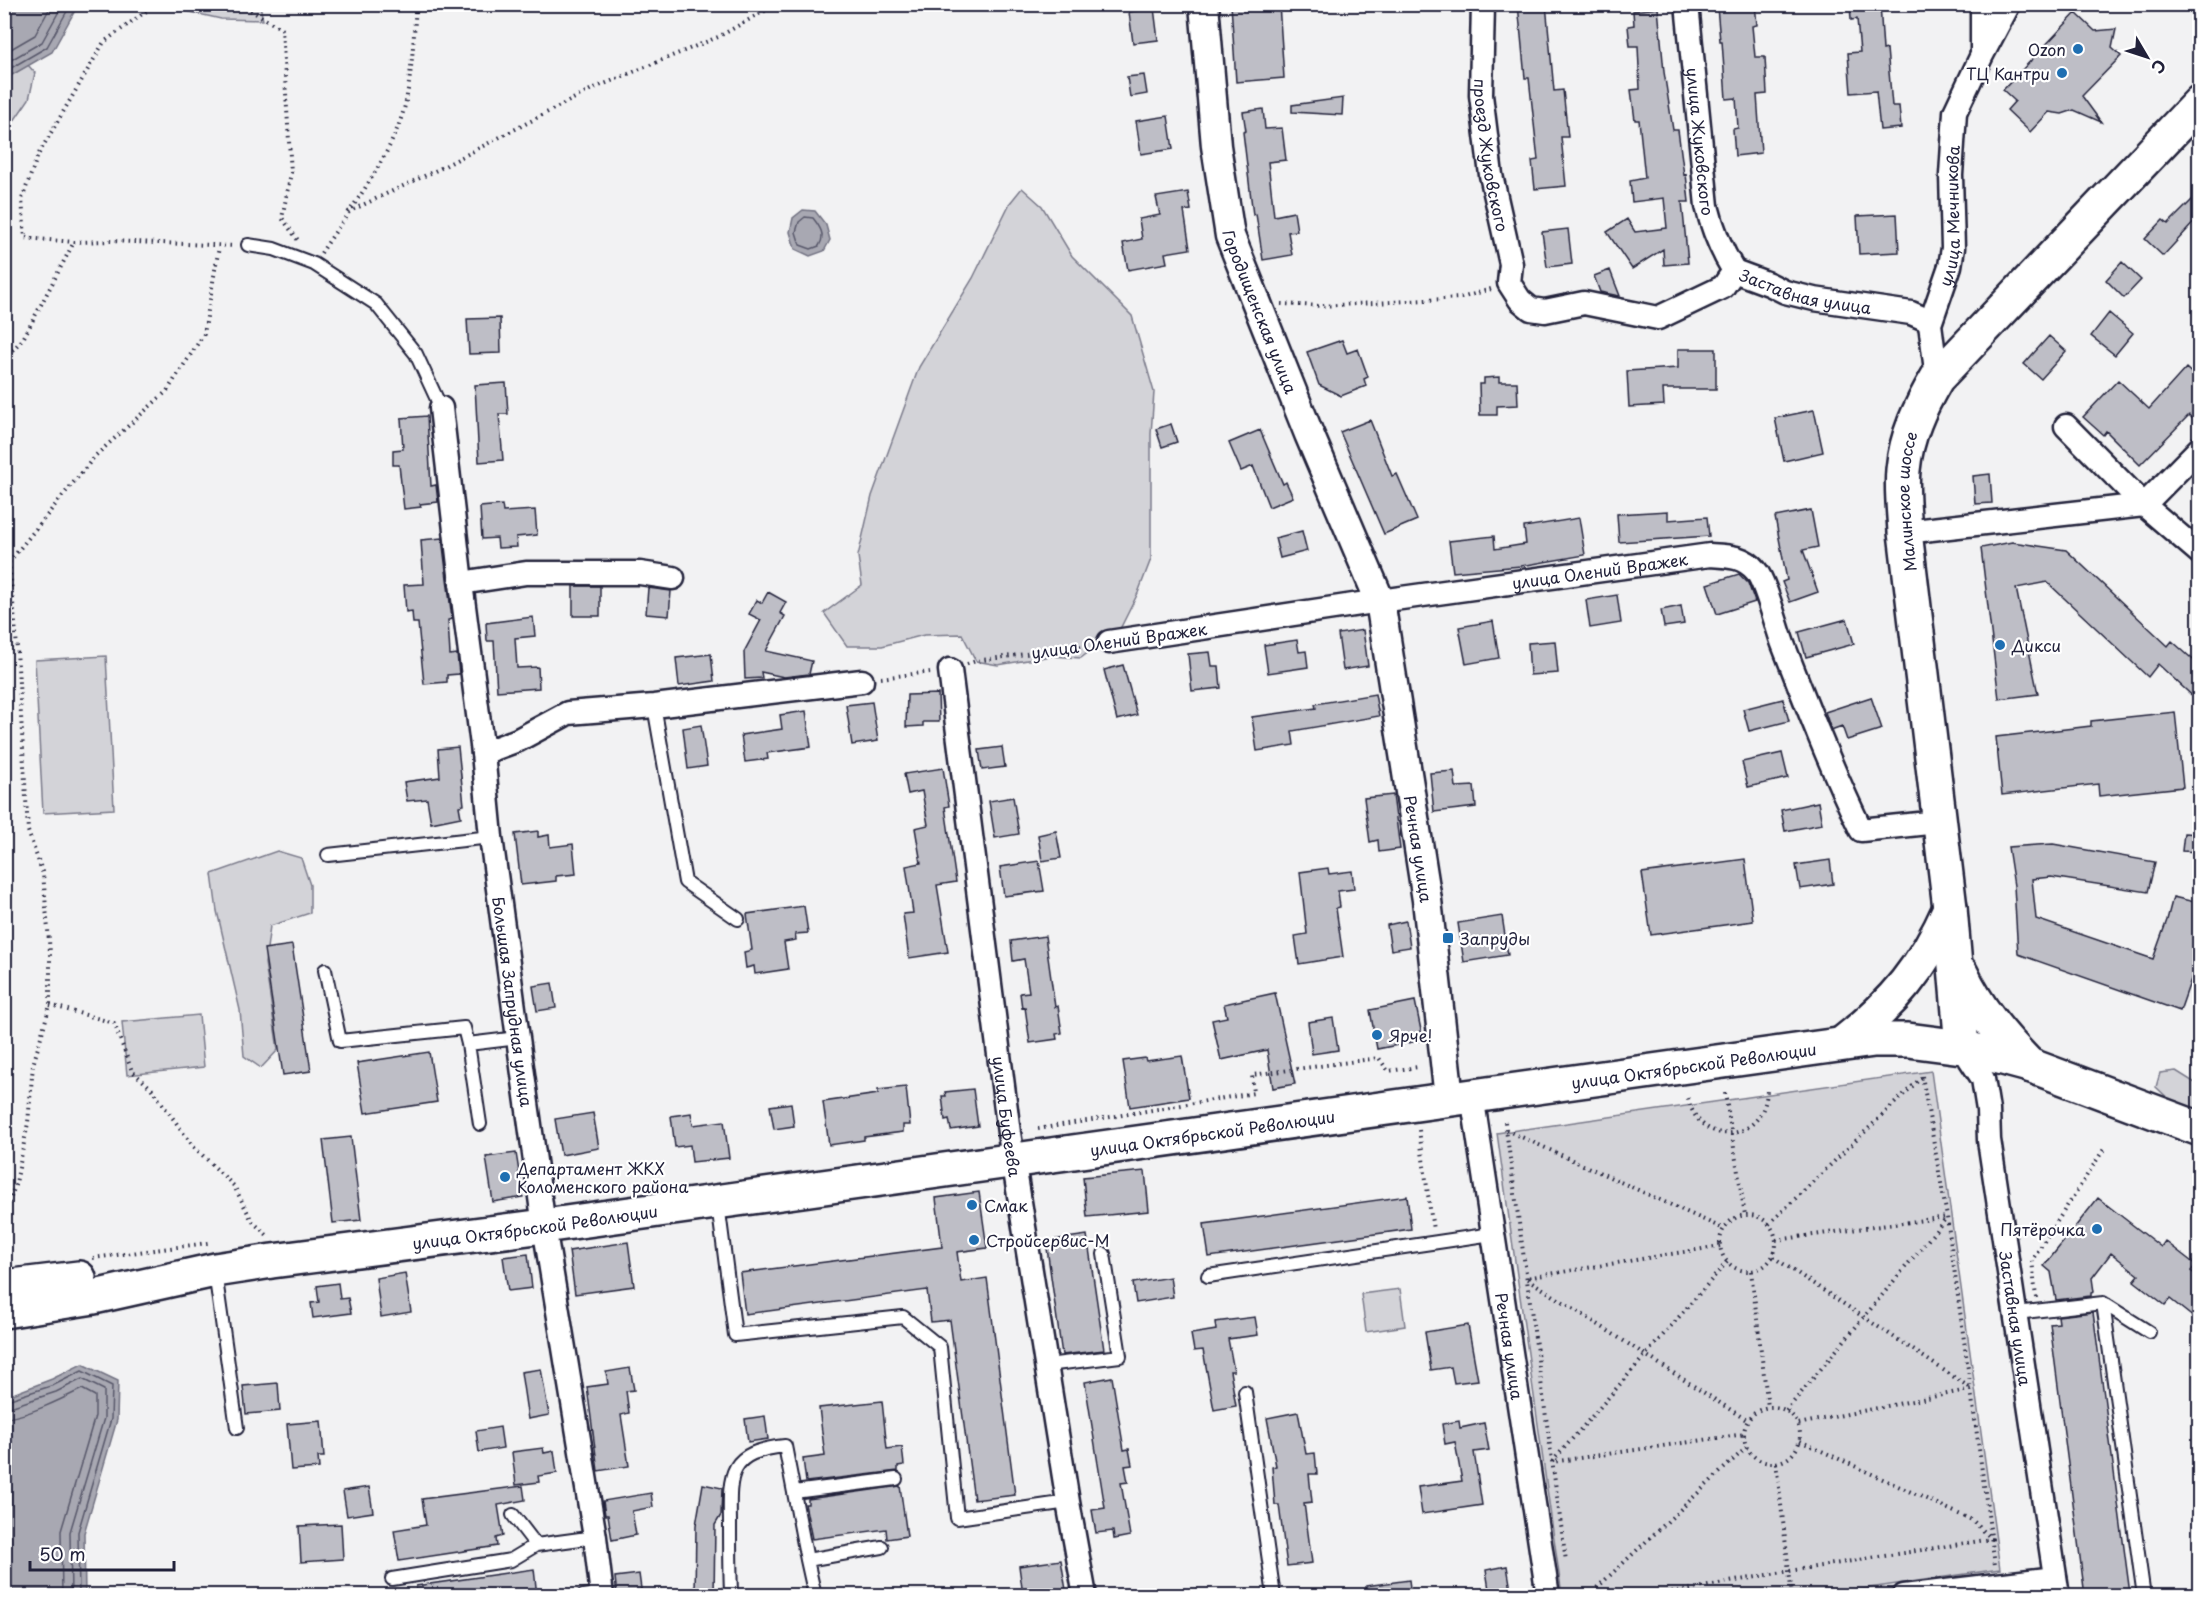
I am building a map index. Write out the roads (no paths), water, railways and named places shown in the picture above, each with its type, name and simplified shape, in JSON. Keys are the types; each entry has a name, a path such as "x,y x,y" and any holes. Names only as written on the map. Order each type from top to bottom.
{"main road":[{"name":"Малинское шоссе","path":"1962,1047 1950,908 1905,532 1902,472 1907,442 1914,421 1937,378 2199,102"},
{"path":"1843,1043 1888,1004 1923,962 1950,908"},
{"path":"1954,958 1977,1005 2029,1065"},
{"name":"улица Октябрьской Революции","path":"4,1287 94,1276 213,1257 544,1226 717,1201 1011,1147 1460,1097 1874,1040 1908,1040 1962,1047 2029,1065 2199,1130"},
{"name":"улица Октябрьской Революции","path":"4,1311 94,1297 213,1257"}],"street":[{"name":"Городищенская улица","path":"1204,4 1216,146 1230,236 1380,601"},
{"name":"проезд Жуковского","path":"1483,4 1481,95 1491,175 1511,264 1514,291"},
{"name":"улица Жуковского","path":"1687,4 1707,206 1712,230 1734,271"},
{"name":"улица Мечникова","path":"1982,4 1982,55"},
{"name":"улица Мечникова","path":"1937,378 1930,324 1948,274 1953,248 1951,175 1955,112 1982,55 2010,4"},
{"name":"Заставная улица","path":"1514,291 1531,309 1545,311 1584,303 1658,318 1723,287 1734,271 1785,292 1814,299 1911,313 1925,319 1930,324"},
{"name":"Большая Запрудная улица","path":"441,408 491,837 518,1038 544,1226 595,1537 596,1595"},
{"path":"2066,426 2144,505 2199,553"},
{"path":"1905,532 2144,505 2199,448"},
{"name":"улица Олений Вражек","path":"1109,642 1710,555 1731,556 1746,560 1758,573 1795,674 1861,830 1938,822"},
{"path":"460,583 526,573 640,573 674,578"},
{"name":"Речная улица","path":"1380,601 1460,1097 1492,1234 1548,1596"},
{"name":"улица Буфеева","path":"950,670 1011,1147 1085,1596"},
{"path":"483,753 518,740 568,713 654,706 862,681"},
{"name":"Заставная улица","path":"1962,1047 1983,1079 1988,1110 1989,1140 2027,1312 2057,1587"},
{"path":"1904,1596 1998,1585 2057,1587"}],"lane":[{"path":"248,245 274,249 314,264 376,304 416,354 441,408"},
{"path":"654,706 685,882 738,919"},
{"path":"328,855 491,837"},
{"path":"325,970 340,1041 464,1028 480,1124"},
{"path":"468,1044 518,1038"},
{"path":"717,1201 735,1335 903,1317 940,1347 957,1518 1068,1502"},
{"path":"1208,1276 1492,1234"},
{"path":"1047,1365 1120,1356 1104,1254"},
{"path":"213,1257 237,1428"},
{"path":"2027,1312 2103,1303 2149,1332"},
{"path":"2103,1303 2143,1589"},
{"path":"1245,1392 1274,1596"},
{"path":"731,1592 729,1485 737,1465 754,1452 765,1448 785,1446 815,1596"},
{"path":"794,1492 896,1479"},
{"path":"513,1515 536,1545"},
{"path":"392,1579 511,1560 536,1545 595,1537"},
{"path":"807,1560 882,1547"}],"water":[{"path":"5,4 78,5 52,52 5,79"},
{"path":"803,210 815,211 826,225 830,240 824,251 810,256 795,249 790,232 793,218"},
{"path":"82,1364 118,1381 117,1420 84,1533 85,1595 5,1595 5,1397 52,1379"}],"place":[{"name":"Ozon","path":"2078,49"},
{"name":"ТЦ Кантри","path":"2062,73"},
{"name":"Дикси","path":"2000,645"},
{"name":"Запруды","path":"1448,938"},
{"name":"Ярче!","path":"1377,1035"},
{"name":"Департамент ЖКХ Коломенского района","path":"505,1177"},
{"name":"Смак","path":"972,1205"},
{"name":"Пятёрочка","path":"2097,1229"},
{"name":"Стройсервис-М","path":"974,1240"}]}
